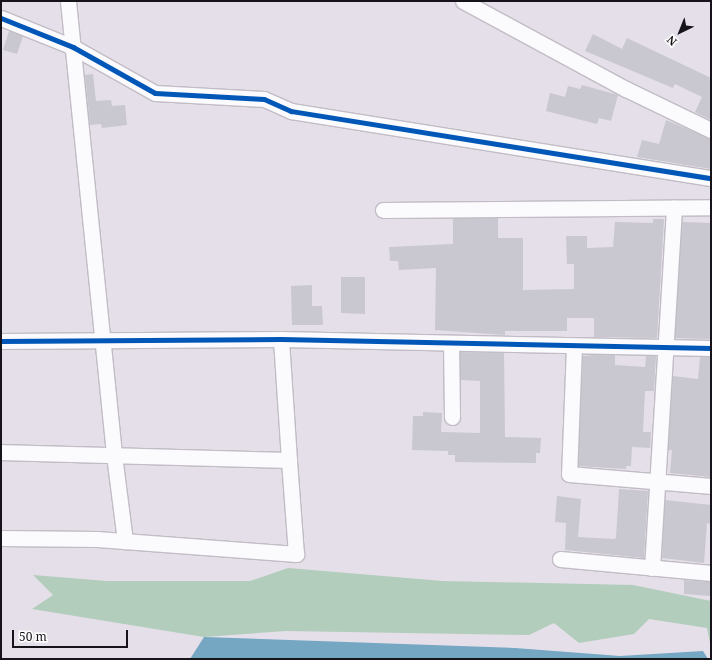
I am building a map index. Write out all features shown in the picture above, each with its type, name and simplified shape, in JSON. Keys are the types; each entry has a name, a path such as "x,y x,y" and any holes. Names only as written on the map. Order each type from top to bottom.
{"street":[{"path":"68,1 114,455 125,541"},
{"path":"463,1 626,89 711,130"},
{"path":"1,18 72,47 155,92 264,99 291,111 711,178"},
{"path":"652,568 668,347 674,208"},
{"path":"383,210 711,208"},
{"path":"1,341 102,339 281,339 711,348"},
{"path":"1,538 125,541 296,554 281,339"},
{"path":"451,343 452,418"},
{"path":"574,346 569,474 711,486"},
{"path":"1,452 289,460"},
{"path":"560,559 711,573"}],"green space":[{"path":"288,568 443,581 633,585 711,601 711,648 707,628 649,619 634,634 579,643 554,623 529,635 286,631 204,637 32,609 53,595 33,575 107,581 250,581"}],"water":[{"path":"204,637 515,648 620,656 703,651 708,659 190,659"}],"building":[{"path":"9,31 23,36 17,54 3,50"},
{"path":"593,34 622,49 627,38 711,78 711,120 695,112 702,97 675,84 673,88 585,51"},
{"path":"93,74 96,101 111,100 112,106 125,105 127,125 102,128 101,124 90,125 85,75"},
{"path":"582,85 618,95 611,121 599,118 597,124 546,111 550,93 565,97 568,86 580,89"},
{"path":"666,120 711,139 711,169 637,157 642,140 659,144"},
{"path":"453,218 498,218 498,238 523,238 523,290 574,289 574,264 567,264 566,236 587,236 587,248 613,247 615,222 653,223 653,219 664,219 657,338 594,337 594,318 567,318 567,331 505,331 505,335 435,330 436,268 399,270 398,261 390,261 389,247 453,244"},
{"path":"682,222 711,223 711,339 675,338"},
{"path":"341,277 365,277 365,314 341,313"},
{"path":"312,285 312,306 322,306 323,325 292,325 291,286"},
{"path":"460,352 504,353 505,437 541,438 540,453 536,453 536,463 455,462 455,455 448,455 448,451 412,450 413,416 423,416 423,412 442,413 441,432 480,433 480,381 460,380"},
{"path":"615,355 615,365 645,367 646,356 656,356 654,391 645,391 643,432 651,432 650,448 632,447 631,466 626,466 626,469 578,466 583,356"},
{"path":"700,357 711,357 711,477 670,473 672,450 668,450 673,376 698,379"},
{"path":"619,489 648,491 644,558 565,550 566,523 555,522 557,496 581,499 578,537 614,539 616,538"},
{"path":"665,500 711,505 711,524 707,523 704,563 662,558"},
{"path":"684,580 711,582 711,596 684,594"}],"cycle path":[{"path":"1,18 73,47 155,93 264,99 291,111 711,178"},
{"path":"1,341 281,339 711,348"}]}
